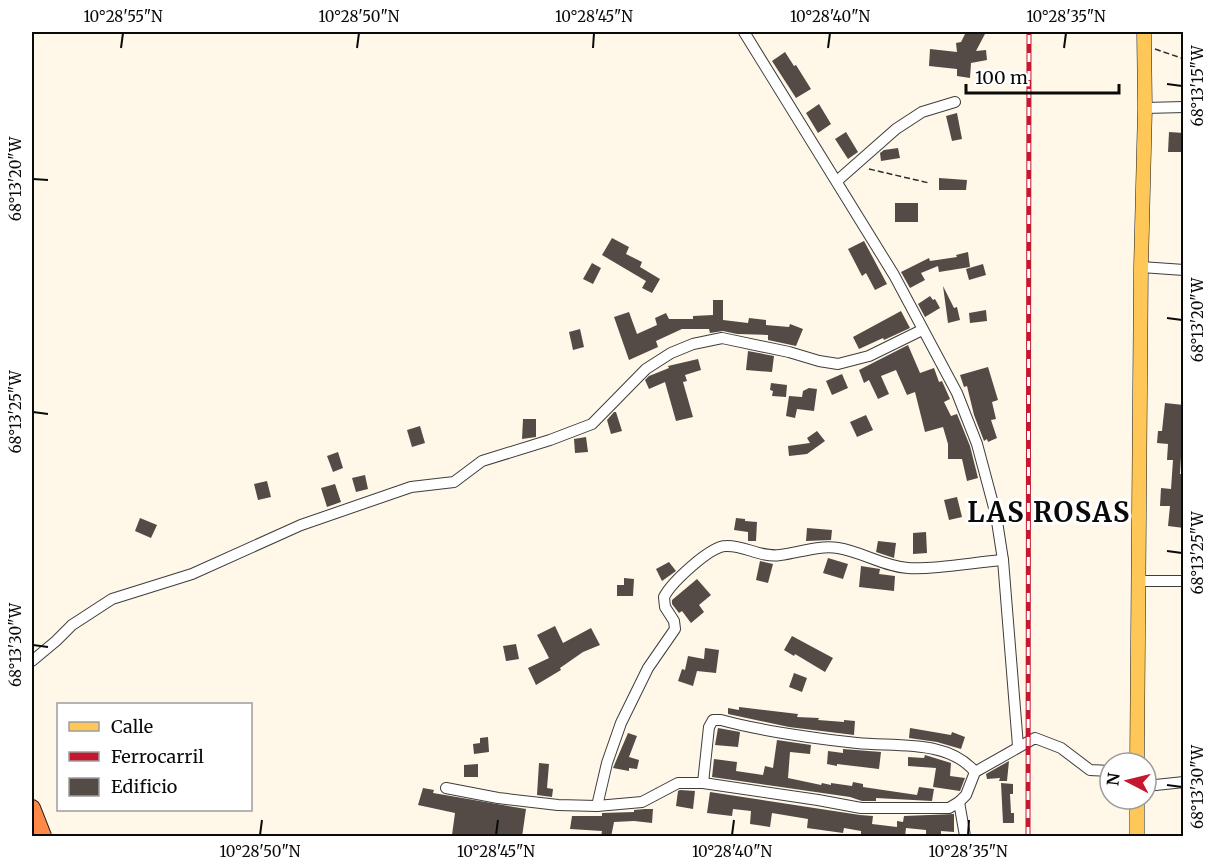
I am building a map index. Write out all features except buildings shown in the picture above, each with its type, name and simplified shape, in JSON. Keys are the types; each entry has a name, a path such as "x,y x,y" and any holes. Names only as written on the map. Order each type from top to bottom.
{"highway":[{"path":"32,808 43,837"}],"main road":[{"path":"1137,751 1144,37"},
{"path":"1137,811 1137,837"}],"street":[{"path":"744,32 894,275 957,393 977,444 996,515 1003,560 1018,746"},
{"path":"837,181 896,129 922,112 955,102"},
{"path":"1145,108 1184,108"},
{"path":"1141,267 1184,270"},
{"path":"32,661 72,625 112,599 192,574 301,525 411,487 454,482 482,461 592,424 646,369 671,353 693,344 722,338 838,364 868,356 922,330"},
{"path":"597,806 607,763 621,723 648,668 675,629 674,621 665,607 664,597 674,584 708,554 724,546 778,556 836,548 862,554 886,565 915,568 1003,560"},
{"path":"1139,581 1184,582"},
{"path":"703,783 709,727 713,720 778,733 860,743 906,745 933,750 963,760 975,772"},
{"path":"446,788 538,803 597,806 642,802 678,783 703,783 861,808 949,808 959,802 969,789 975,772 1035,738 1060,748 1090,770 1098,770"},
{"path":"1158,785 1184,782"},
{"path":"959,802 965,837"}],"path":[{"path":"1144,37 1162,52 1184,59"},
{"path":"856,166 929,183"}],"railway":[{"path":"1028,836 1029,32"}],"district":[{"name":"LAS ROSAS","path":"1049,513"}]}
